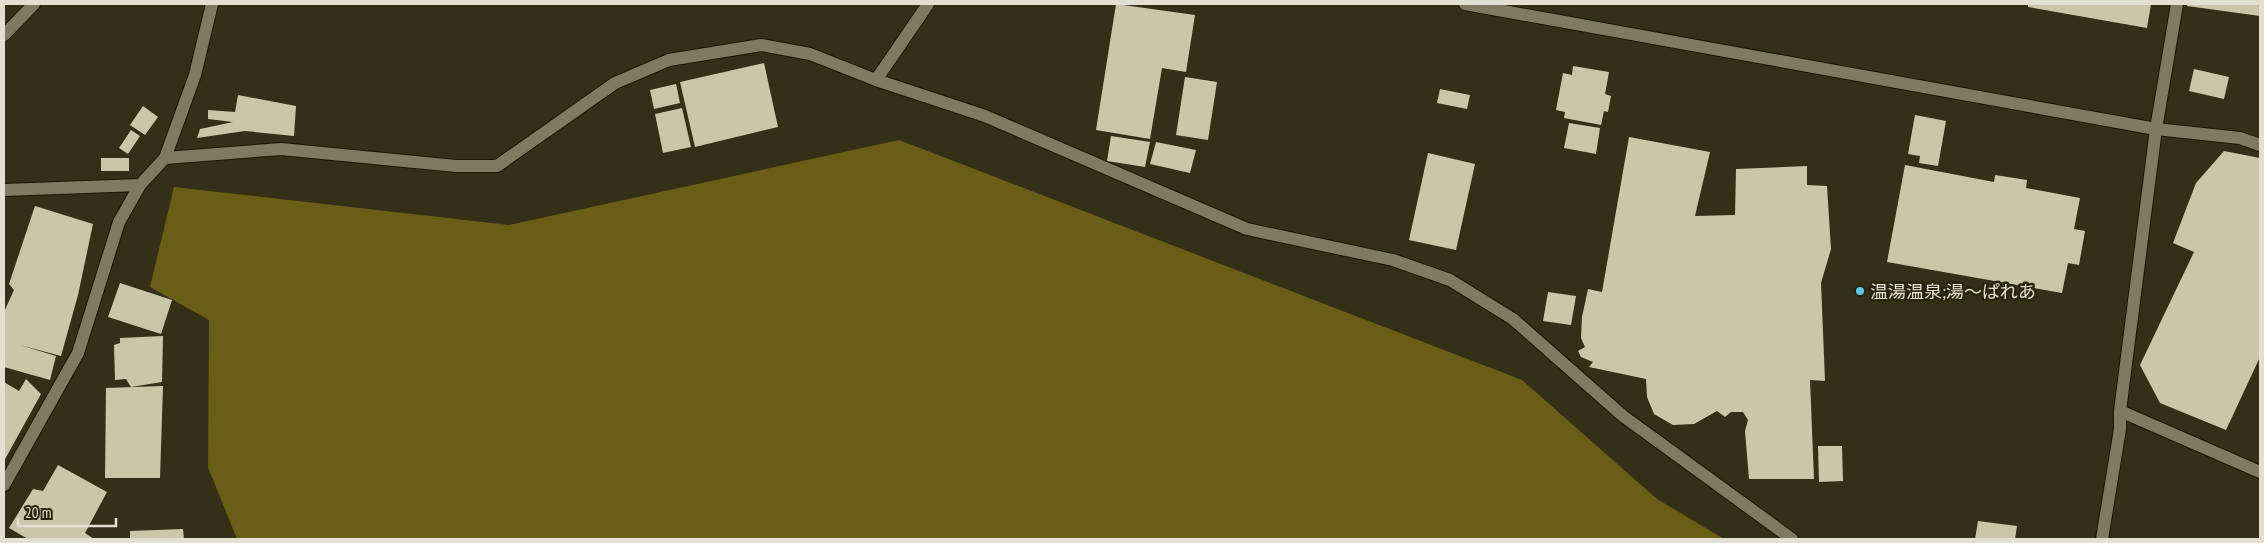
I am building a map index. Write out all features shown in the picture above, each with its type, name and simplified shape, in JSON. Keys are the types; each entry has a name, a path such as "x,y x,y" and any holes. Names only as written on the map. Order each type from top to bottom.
{"street":[{"path":"4,35 34,4"},
{"path":"4,485 78,353 119,222 140,185 165,158 195,75 212,4"},
{"path":"876,80 928,4"},
{"path":"1464,4 2156,129 2240,138 2260,145"},
{"path":"2102,539 2120,429 2120,411 2156,129 2177,4"},
{"path":"165,158 281,149 456,166 497,166 615,83 669,60 761,45 810,54 876,80 985,116 1247,229 1393,260 1450,280 1513,319 1623,416 1792,539"},
{"path":"4,190 140,185"},
{"path":"2120,411 2260,472"}],"shaded area":[{"path":"899,140 1522,380 1657,499 1724,539 237,539 208,467 209,320 150,287 174,187 509,225"}],"building":[{"path":"1116,4 1195,15 1186,72 1162,68 1150,139 1096,130"},
{"path":"2028,4 2151,4 2147,28 2028,7"},
{"path":"2187,4 2260,4 2260,16 2187,6"},
{"path":"764,63 778,127 695,147 680,82"},
{"path":"1573,66 1609,72 1605,94 1611,96 1608,112 1604,111 1601,125 1564,118 1565,112 1556,110 1563,73 1572,75"},
{"path":"2194,69 2229,77 2224,99 2189,91"},
{"path":"1185,77 1217,82 1208,140 1176,135"},
{"path":"676,84 680,103 654,109 650,90"},
{"path":"1440,89 1470,95 1467,109 1437,103"},
{"path":"238,95 296,106 294,136 245,131 197,138 200,129 233,122 208,119 208,110 235,112"},
{"path":"143,106 158,117 145,135 130,125"},
{"path":"682,108 691,147 663,153 655,114"},
{"path":"1915,115 1946,121 1938,166 1919,163 1920,156 1908,154"},
{"path":"1569,123 1600,128 1596,154 1564,148"},
{"path":"131,130 140,136 128,154 119,148"},
{"path":"1111,136 1150,142 1145,167 1107,161"},
{"path":"1629,137 1710,152 1695,216 1735,215 1736,169 1807,166 1807,185 1827,186 1831,249 1821,283 1825,381 1810,380 1814,479 1749,479 1745,431 1748,420 1743,412 1731,412 1725,417 1717,411 1694,424 1673,425 1654,414 1647,397 1646,379 1589,367 1593,362 1581,357 1578,351 1585,347 1581,338 1582,317 1588,289 1602,292"},
{"path":"1156,142 1196,150 1190,173 1150,164"},
{"path":"2224,151 2260,158 2260,357 2226,430 2160,403 2140,365 2194,252 2173,243 2196,183"},
{"path":"1428,153 1475,164 1456,250 1409,240"},
{"path":"101,158 129,158 129,171 101,171"},
{"path":"1905,165 1994,182 1995,175 2027,180 2026,188 2080,198 2074,229 2085,231 2079,265 2068,263 2062,293 1887,262"},
{"path":"35,206 93,224 78,295 61,356 20,345 56,356 50,380 4,367 4,312 14,290 9,284"},
{"path":"120,283 172,300 161,334 108,317"},
{"path":"1548,292 1576,296 1571,325 1543,321"},
{"path":"163,336 162,382 131,387 126,379 115,380 114,345 120,343 120,338"},
{"path":"26,379 41,394 4,461 4,382 19,391"},
{"path":"163,386 160,478 105,478 106,388"},
{"path":"1818,446 1842,446 1843,481 1819,482"},
{"path":"58,465 107,492 85,533 94,539 28,539 9,528 33,489 43,491"},
{"path":"1978,521 2017,526 2015,539 1975,539"},
{"path":"183,529 184,539 130,539 130,531"}],"place":[{"name":"温湯温泉;湯〜ぱれあ","path":"1860,291"}]}
